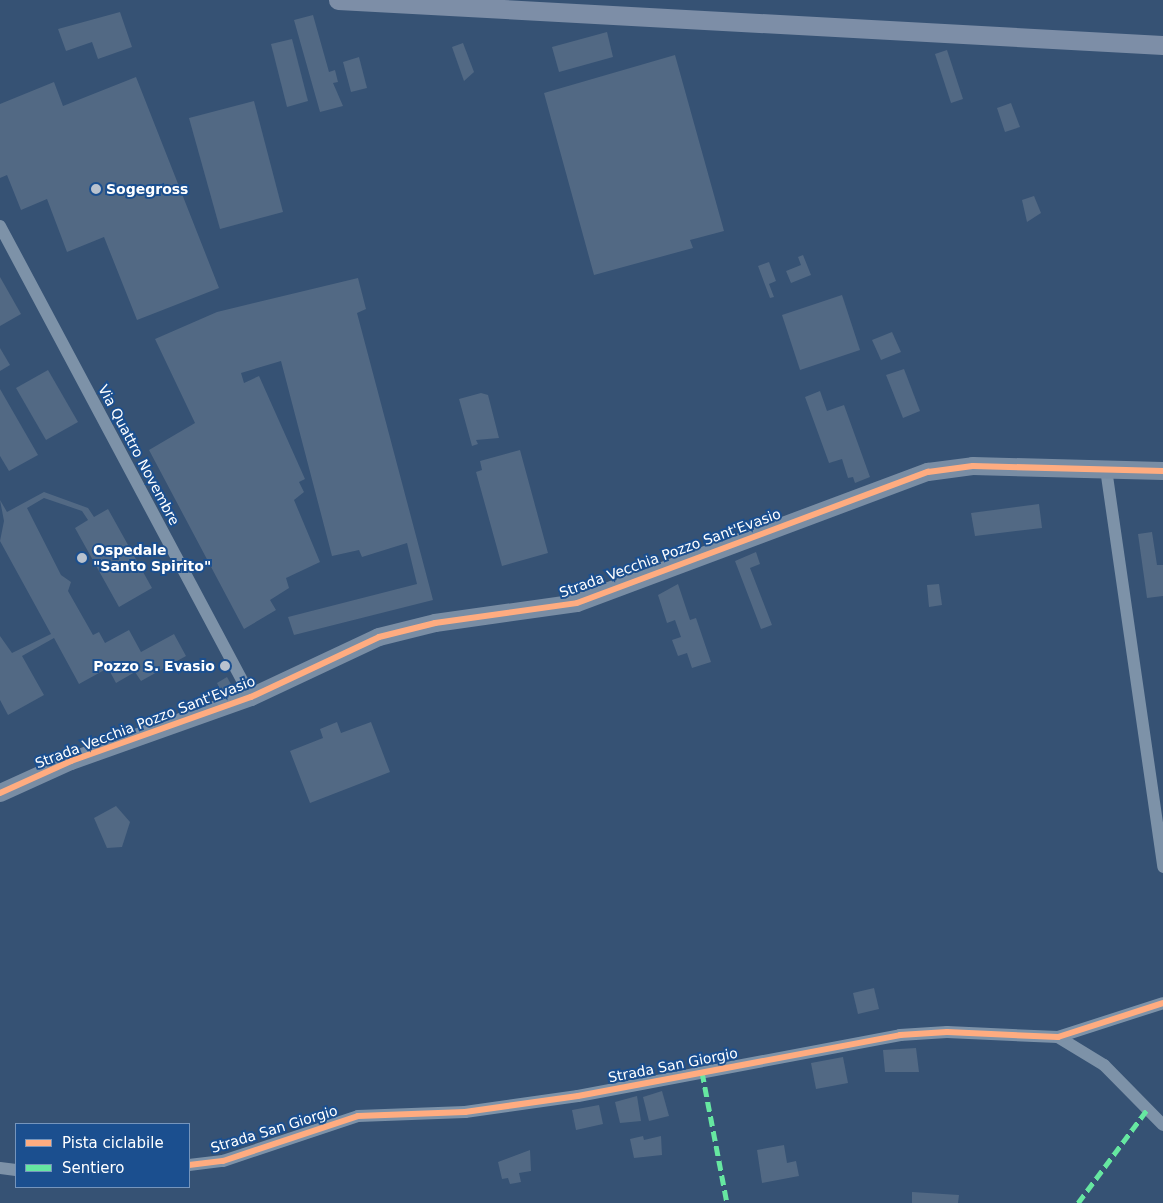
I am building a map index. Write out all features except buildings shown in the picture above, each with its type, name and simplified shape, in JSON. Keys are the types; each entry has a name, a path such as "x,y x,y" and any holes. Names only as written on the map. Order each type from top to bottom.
{"main road":[{"path":"338,0 1163,45"}],"street":[{"name":"Via Quattro Novembre","path":"0,226 251,697"},
{"name":"Strada Vecchia Pozzo Sant'Evasio","path":"0,794 71,761 251,697 379,637 434,623 577,603 928,472 974,466 1163,471"},
{"path":"1106,469 1163,866"},
{"name":"Strada San Giorgio","path":"190,1165 224,1162 358,1116 465,1112 578,1096 900,1034 947,1032 1058,1037 1159,1005"},
{"path":"1058,1037 1104,1065 1163,1124"},
{"path":"0,1168 15,1170"}],"marked path":[{"path":"702,1072 727,1203"},
{"path":"1078,1203 1149,1107"}],"cycle path":[{"path":"0,793 71,761 251,697 379,637 435,623 577,603 928,472 973,466 1163,471"},
{"path":"190,1165 223,1161 358,1116 465,1112 578,1096 900,1035 947,1032 1058,1037 1163,1003"}],"place":[{"name":"Sogegross","path":"96,189"},
{"name":"Ospedale \"Santo Spirito\"","path":"82,558"},
{"name":"Pozzo S. Evasio","path":"225,666"}]}
